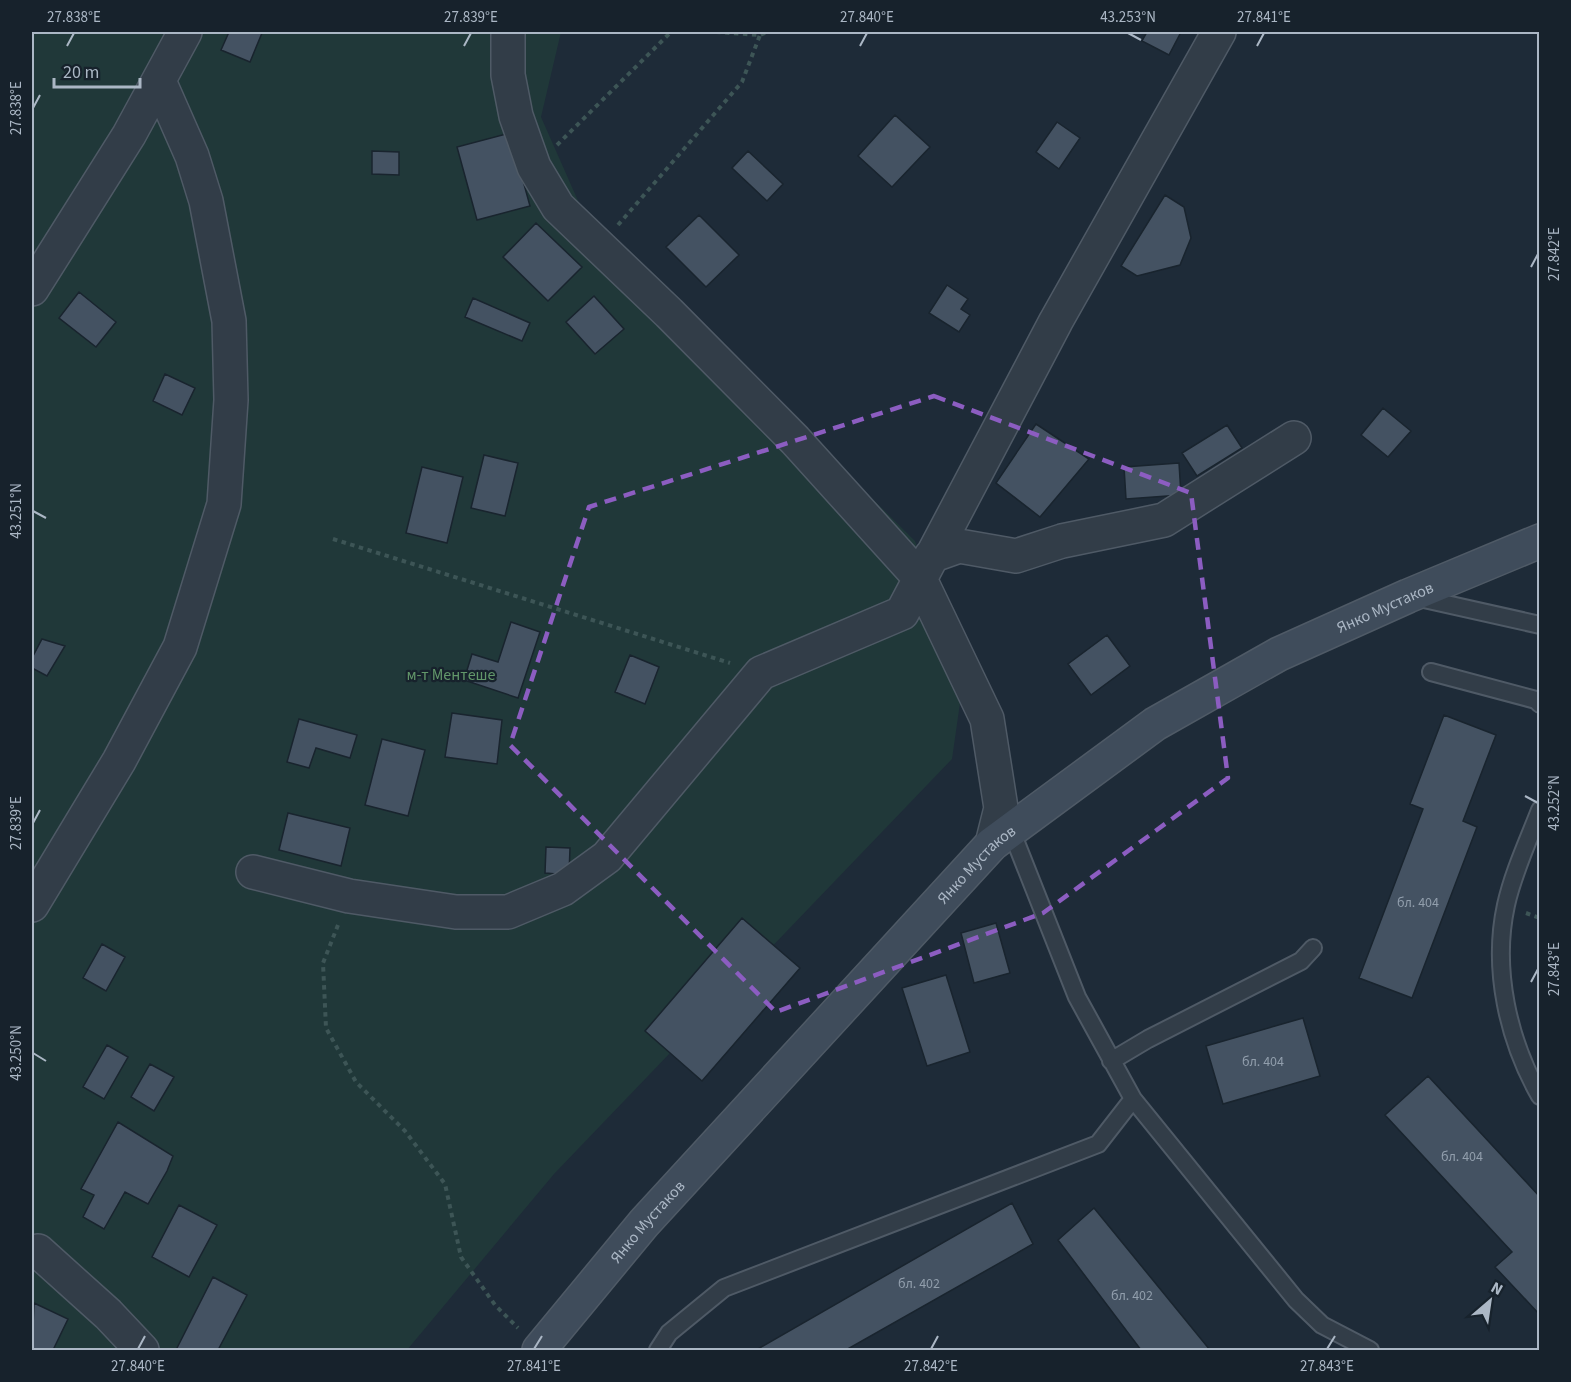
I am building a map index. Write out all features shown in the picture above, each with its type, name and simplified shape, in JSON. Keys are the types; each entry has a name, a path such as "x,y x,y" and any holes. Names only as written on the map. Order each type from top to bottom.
{"street":[{"path":"32,289 129,135 185,32"},
{"path":"508,32 508,75 514,106 534,167 558,207 669,313 925,566 987,719 1001,808 1001,837"},
{"path":"253,872 349,897 456,912 508,912 563,888 607,857 761,673 902,613 1056,321 1219,32"},
{"path":"32,905 119,761 180,647 224,504 231,400 229,321 206,201 192,156 159,81"},
{"path":"925,566 959,546 1016,556 1062,541 1164,520 1294,438"},
{"name":"Янко Мустаков","path":"540,1350 645,1223 1001,837 1155,724 1279,654 1539,541"},
{"path":"34,1252 108,1314 142,1350"}],"lane":[{"path":"1408,596 1539,625"},
{"path":"1431,672 1536,700 1539,704"},
{"path":"1539,810 1506,905 1499,959 1515,1045 1539,1096"},
{"path":"1001,837 1077,997 1133,1099 1296,1300 1322,1325 1370,1350"},
{"path":"1111,1061 1148,1039 1301,961 1313,948"},
{"path":"658,1350 669,1333 724,1288 1098,1144 1133,1099"}],"path":[{"path":"534,167 671,32"},
{"path":"716,32 759,35 767,32"},
{"path":"599,247 742,82 759,35"},
{"path":"333,539 761,673"},
{"path":"349,897 323,963 326,1028 356,1082 405,1131 445,1184 461,1257 495,1305 540,1350"}],"highlighted area":[{"path":"934,396 1191,493 1228,778 1043,913 776,1012 510,745 589,507"}],"green space":[{"name":"м-т Ментeше","path":"32,32 561,32 541,117 583,212 915,541 963,682 952,759 554,1174 407,1350 32,1350"}],"building":[{"path":"229,32 262,33 250,62 221,50"},
{"path":"1147,32 1181,32 1169,55 1142,41"},
{"path":"895,115 930,147 892,187 858,156"},
{"path":"1057,122 1080,138 1059,169 1036,152"},
{"path":"510,133 530,206 477,220 457,147"},
{"path":"372,151 399,152 399,175 372,174"},
{"path":"748,151 783,184 767,201 732,168"},
{"path":"1165,195 1184,207 1191,238 1180,265 1137,276 1121,266"},
{"path":"699,215 739,255 706,287 666,247"},
{"path":"536,223 582,267 548,301 503,257"},
{"path":"947,285 968,299 961,309 970,315 959,332 929,313"},
{"path":"79,292 116,322 96,347 59,318"},
{"path":"594,296 624,329 595,354 566,322"},
{"path":"473,298 530,323 522,341 465,317"},
{"path":"165,374 195,388 182,415 153,401"},
{"path":"1383,408 1411,431 1388,457 1361,435"},
{"path":"1036,424 1089,459 1040,517 996,483"},
{"path":"1227,425 1242,448 1197,476 1182,453"},
{"path":"484,455 518,463 505,516 471,508"},
{"path":"1179,463 1181,495 1126,499 1124,467"},
{"path":"422,467 463,477 447,543 406,533"},
{"path":"511,622 540,632 518,698 464,680 472,654 498,662"},
{"path":"1107,635 1130,666 1091,695 1068,664"},
{"path":"42,639 65,646 47,676 32,668 32,658"},
{"path":"630,655 659,667 645,704 615,692"},
{"path":"452,713 502,720 497,764 445,757"},
{"path":"1444,715 1496,735 1463,821 1477,827 1412,998 1359,978 1423,809 1410,804"},
{"path":"299,719 357,735 350,758 316,748 309,768 287,762"},
{"path":"382,739 425,750 408,816 365,805"},
{"path":"288,813 350,828 341,866 279,850"},
{"path":"546,847 570,848 569,875 545,873"},
{"path":"742,918 800,968 702,1081 645,1031"},
{"path":"996,923 1010,973 974,983 961,933"},
{"path":"102,944 125,957 106,991 83,978"},
{"path":"946,975 970,1052 927,1066 902,988"},
{"path":"1303,1018 1320,1076 1223,1104 1206,1046"},
{"path":"107,1045 128,1057 104,1099 83,1087"},
{"path":"150,1064 174,1077 154,1111 131,1097"},
{"path":"1428,1076 1540,1197 1540,1315 1495,1267 1512,1252 1385,1115"},
{"path":"118,1122 173,1156 148,1204 125,1192 104,1229 83,1217 94,1195 81,1189"},
{"path":"1012,1203 1033,1244 846,1350 756,1350"},
{"path":"179,1205 217,1225 189,1277 152,1257"},
{"path":"1094,1208 1210,1350 1141,1350 1058,1240"},
{"path":"213,1277 247,1295 218,1350 176,1350"},
{"path":"34,1303 68,1319 53,1350 32,1350"}]}
